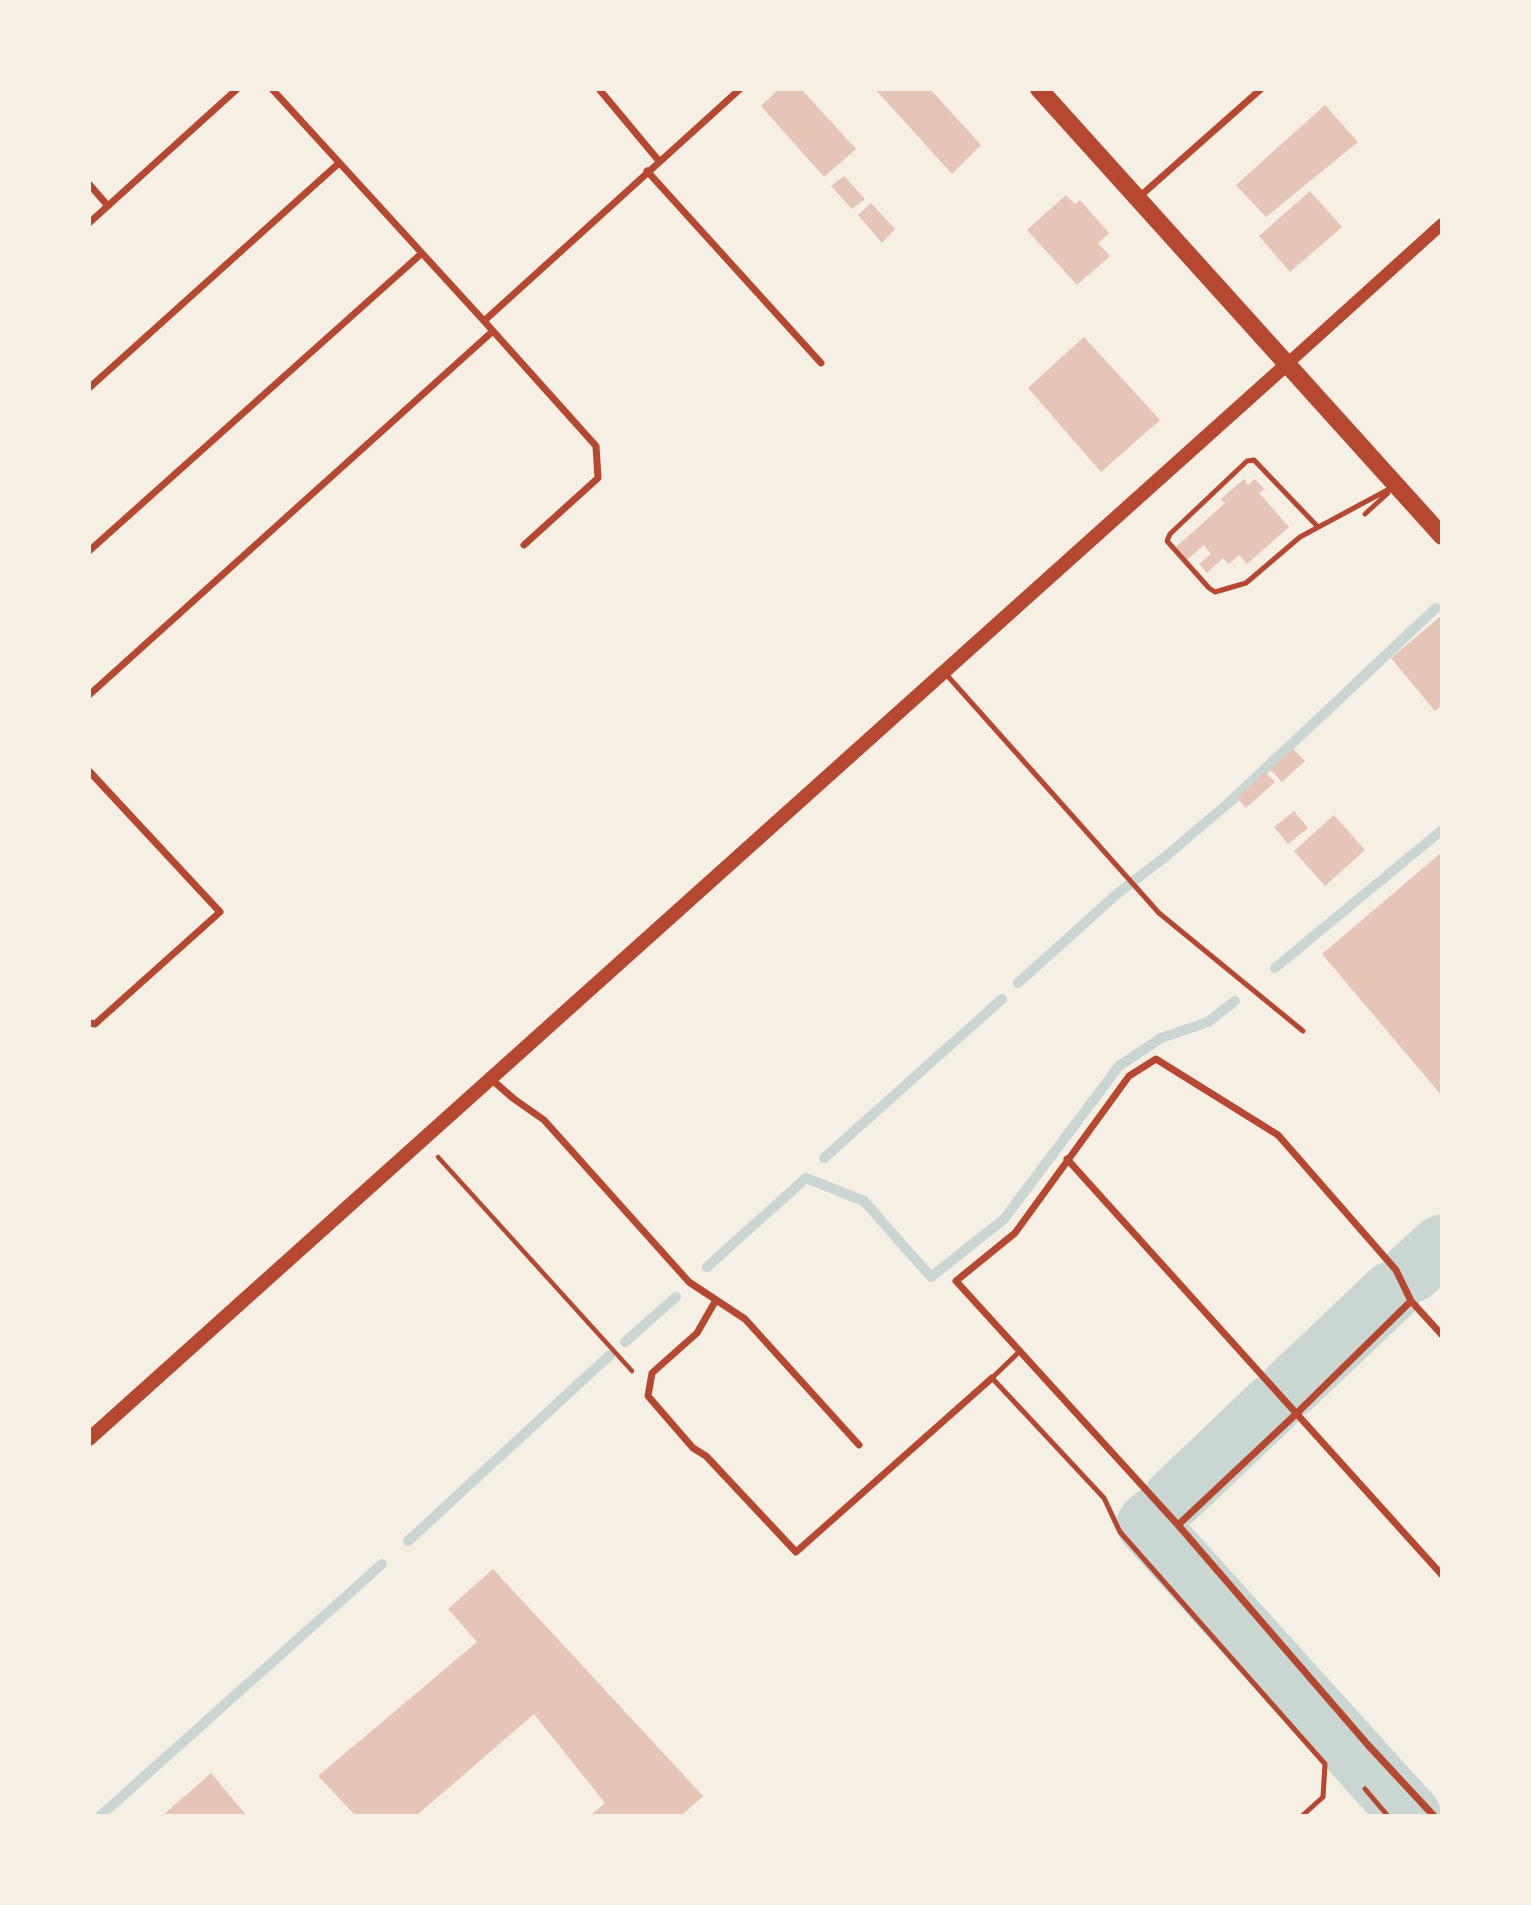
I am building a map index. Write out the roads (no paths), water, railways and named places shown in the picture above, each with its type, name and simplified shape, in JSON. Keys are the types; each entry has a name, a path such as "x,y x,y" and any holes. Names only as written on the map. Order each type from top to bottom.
{"main road":[{"path":"1039,89 1442,536"},
{"path":"89,1439 1286,365"}],"street":[{"path":"89,223 237,89"},
{"path":"272,89 596,446 597,478 524,545"},
{"path":"599,89 659,161"},
{"path":"484,321 740,89"},
{"path":"1137,199 1261,89"},
{"path":"89,388 339,163"},
{"path":"647,171 821,363"},
{"path":"89,184 108,206"},
{"path":"1286,365 1442,224"},
{"path":"89,551 421,254"},
{"path":"89,695 493,331"},
{"path":"89,771 220,912 95,1024 89,1023"},
{"path":"1434,1816 1368,1745 1178,1525 956,1281 1015,1233 1129,1076 1156,1059 1278,1135 1396,1270 1411,1301 1442,1335"},
{"path":"491,1079 513,1100 544,1120 689,1282 745,1319 859,1445"},
{"path":"1067,1159 1442,1575"},
{"path":"716,1300 697,1333 652,1373 648,1396 693,1448 706,1456 796,1552 992,1378"},
{"path":"1178,1525 1411,1301"}],"lane":[{"path":"1318,527 1254,460 1247,461 1170,534 1167,541 1215,592 1246,583 1300,537 1396,486"},
{"path":"1366,514 1396,486"},
{"path":"944,672 1158,913 1303,1031"},
{"path":"1019,1352 992,1378 1104,1498 1119,1532 1325,1764 1323,1797 1302,1816"},
{"path":"1365,1789 1388,1816"}],"waterway":[{"path":"1018,983 1117,894 1232,800 1436,608"},
{"path":"1275,968 1442,830"},
{"path":"824,1158 1002,999"},
{"path":"707,1267 806,1178 864,1201 931,1277 1004,1219 1119,1066 1161,1038 1208,1022 1235,1001"},
{"path":"1412,1272 1442,1245"},
{"path":"1291,1387 1391,1292"},
{"path":"625,1342 676,1297"},
{"path":"408,1541 610,1355"},
{"path":"1174,1498 1273,1404"},
{"path":"1155,1517 1147,1524 1411,1816"},
{"path":"100,1816 382,1564"}]}
